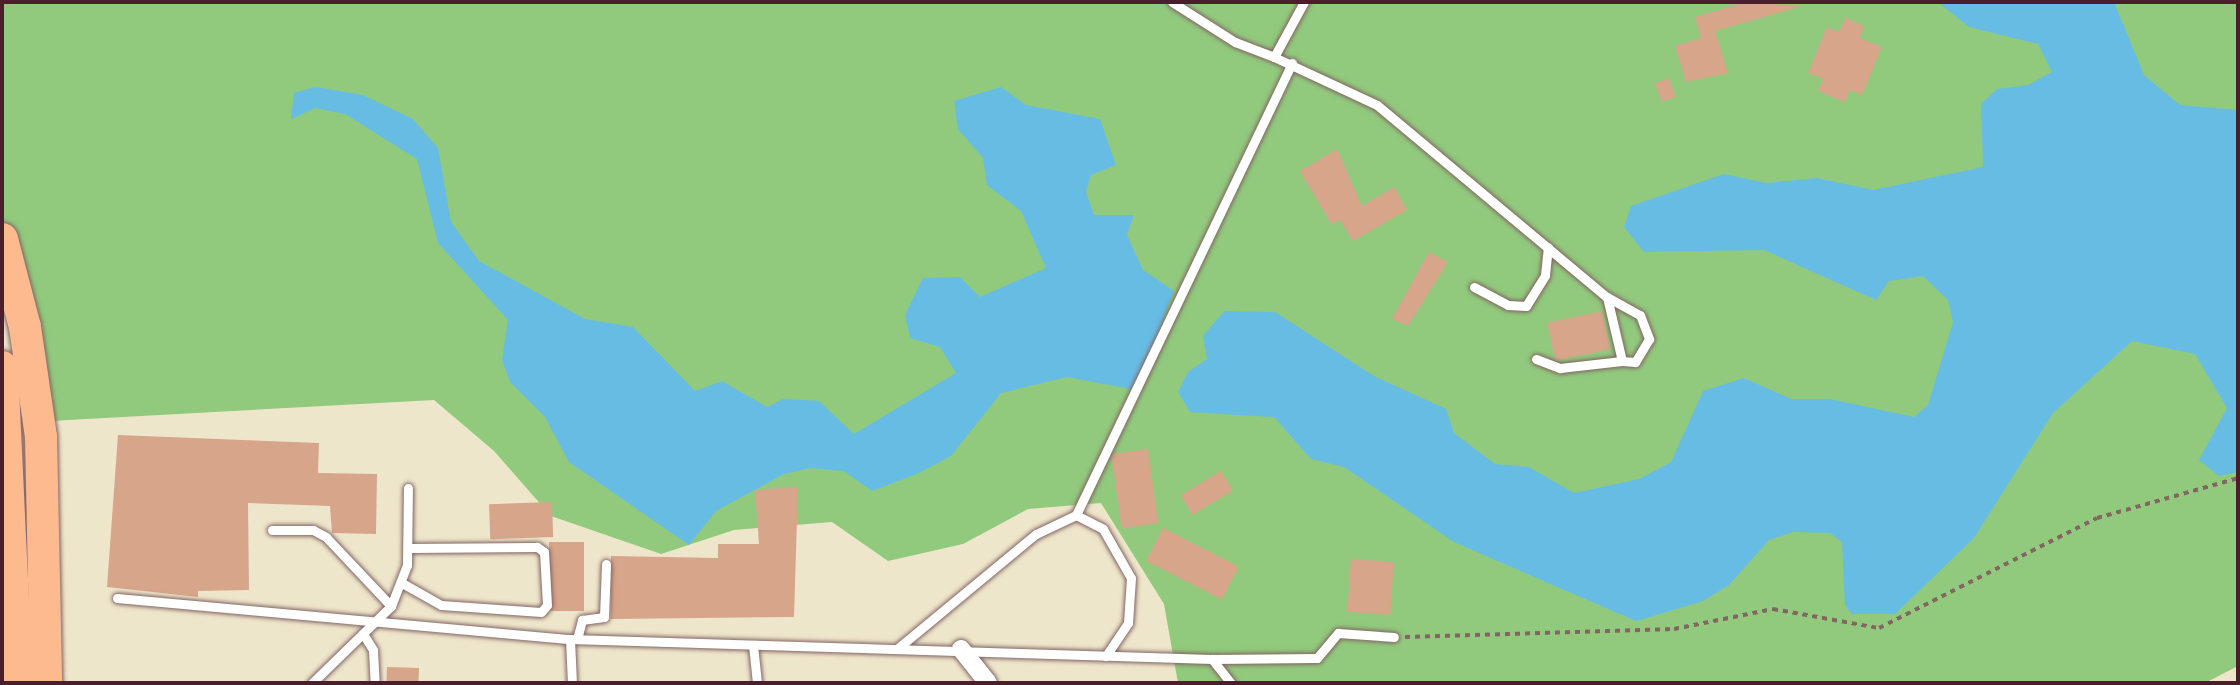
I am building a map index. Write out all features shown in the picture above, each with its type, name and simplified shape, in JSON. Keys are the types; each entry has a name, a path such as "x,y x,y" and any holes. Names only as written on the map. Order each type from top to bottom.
{"highway":[{"path":"2,239 25,327 41,437 46,683"},
{"path":"2,368 17,683"}],"street":[{"path":"961,649 988,683"}],"lane":[{"path":"1172,2 1235,42 1292,63 1400,121 1607,297 1640,315 1647,329 1640,359 1560,368 1536,359"},
{"path":"1274,57 1304,2"},
{"path":"898,648 1036,534 1076,515 1292,63"},
{"path":"1474,287 1508,305 1526,306 1545,275 1548,247"},
{"path":"1607,297 1622,361"},
{"path":"312,683 382,621 391,607 402,583 408,548 408,488"},
{"path":"1076,515 1103,529 1131,578 1128,623 1106,656"},
{"path":"272,530 313,530 326,537 391,607"},
{"path":"402,583 441,605 541,611 547,605 544,552 537,547 408,548"},
{"path":"572,683 573,639 582,620 604,617 606,564"},
{"path":"117,598 573,639 961,649 1106,656 1317,658 1338,633 1394,637"},
{"path":"365,637 373,650 375,683"},
{"path":"753,645 757,683"},
{"path":"1212,659 1231,683"}],"path":[{"path":"1394,637 1531,638 1674,629 1773,608 1879,628 2097,518 2238,478"}],"green space":[{"path":"2,2 2238,2 2238,666 2205,683 1178,683 1164,604 1101,503 1028,509 963,544 888,561 832,522 734,530 661,554 551,516 494,451 434,400 50,421 16,259 2,224"}],"water":[{"path":"1938,2 2114,2 2144,75 2180,105 2238,110 2238,472 2219,476 2199,460 2227,408 2195,354 2132,341 2053,413 1974,538 1895,614 1852,614 1845,605 1842,542 1830,533 1793,532 1769,540 1729,585 1703,601 1636,621 1454,542 1344,467 1311,459 1274,417 1190,412 1178,392 1188,372 1207,359 1203,336 1224,311 1275,312 1374,376 1446,409 1454,433 1495,464 1529,467 1574,493 1639,479 1671,462 1703,391 1744,378 1791,399 1830,399 1914,417 1928,405 1953,322 1948,300 1923,276 1889,281 1876,300 1764,250 1644,252 1624,227 1631,206 1724,174 1766,183 1817,178 1873,190 1983,167 1981,104 1997,89 2028,85 2052,72 2038,44 1969,27"},
{"path":"315,87 363,95 413,119 438,148 451,222 479,261 585,319 633,327 695,391 722,381 767,407 783,399 819,401 854,434 956,373 940,347 910,338 905,315 923,278 960,277 980,297 1046,268 1021,211 987,185 983,158 958,129 954,101 1001,87 1026,105 1100,119 1116,165 1091,175 1086,192 1094,215 1134,215 1127,235 1143,270 1174,291 1136,390 1067,377 1001,393 951,456 917,474 872,491 844,471 810,468 784,474 716,511 689,545 569,462 545,417 510,382 502,360 508,320 438,243 417,159 345,114 315,108 291,119 294,93"}],"building":[{"path":"1746,2 1803,6 1715,31 1728,73 1686,82 1675,46 1701,38 1695,17"},
{"path":"1845,18 1864,26 1860,38 1882,47 1862,95 1850,90 1845,102 1818,91 1823,79 1808,73 1827,27 1839,32"},
{"path":"1669,78 1676,97 1662,102 1655,83"},
{"path":"1337,149 1362,206 1394,187 1407,210 1353,241 1340,220 1332,225 1300,171"},
{"path":"1429,252 1448,262 1408,326 1392,319"},
{"path":"1602,311 1610,349 1555,361 1547,323"},
{"path":"118,435 319,443 318,473 377,474 376,534 332,533 330,506 248,503 249,590 198,591 198,597 107,587"},
{"path":"1148,449 1158,523 1122,528 1111,454"},
{"path":"1221,471 1233,491 1193,515 1181,495"},
{"path":"798,487 794,617 611,619 611,556 718,558 718,544 759,544 755,490"},
{"path":"552,502 553,537 490,539 489,504"},
{"path":"1163,528 1239,567 1222,600 1146,561"},
{"path":"549,542 584,542 584,611 549,611"},
{"path":"1351,559 1394,562 1390,615 1347,612"},
{"path":"387,667 419,668 418,683 386,683"}]}
